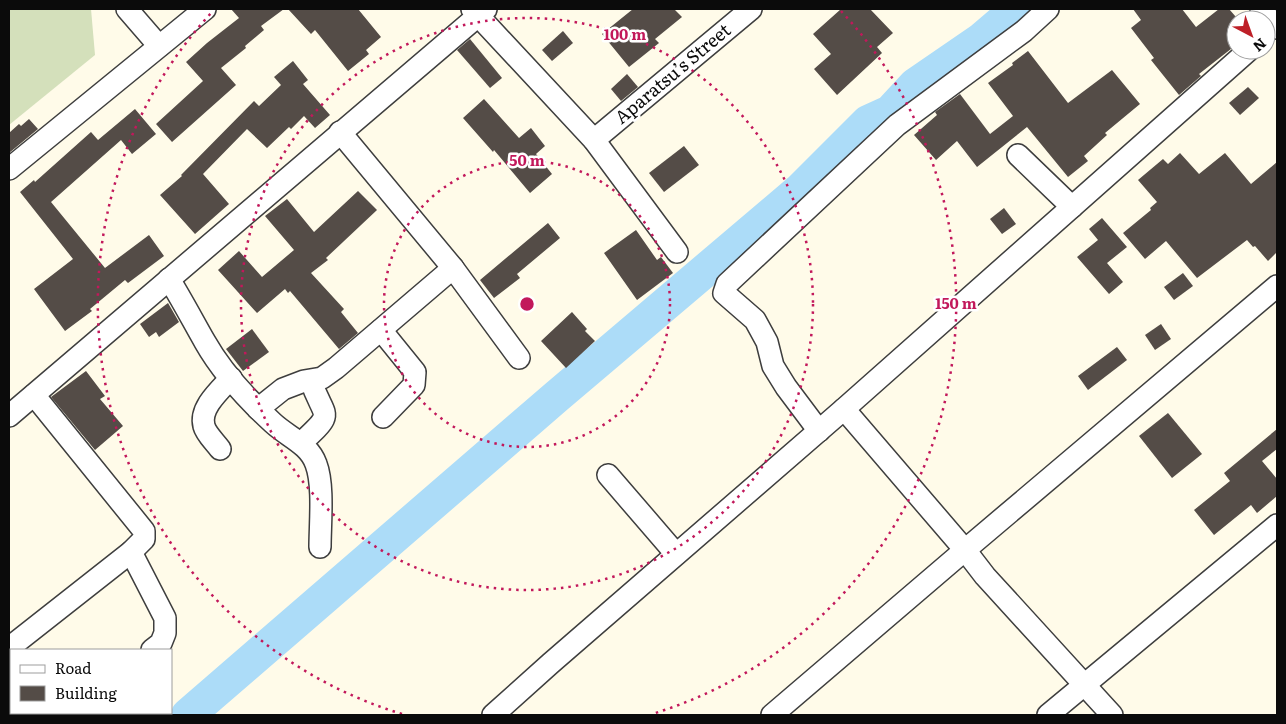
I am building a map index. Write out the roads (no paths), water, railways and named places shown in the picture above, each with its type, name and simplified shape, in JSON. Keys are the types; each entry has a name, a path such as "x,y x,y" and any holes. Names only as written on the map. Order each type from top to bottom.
{"street":[{"path":"127,9 159,46"},
{"path":"9,169 205,9"},
{"name":"Aparatsu’s Street","path":"594,140 751,9"},
{"path":"819,431 786,387 773,366 767,342 755,320 724,292 727,284 897,126 1024,31 1048,9"},
{"path":"9,416 479,11 594,140 677,252"},
{"path":"493,715 819,431 1238,60"},
{"path":"340,132 453,268 519,358"},
{"path":"1018,155 1072,207"},
{"path":"258,409 283,389 304,381 322,378 453,268"},
{"path":"170,279 205,342 231,378 258,409 282,431 301,443 310,452 316,465 320,482 320,547"},
{"path":"772,715 1277,286"},
{"path":"381,330 415,372 416,378 414,384 383,417"},
{"path":"220,449 207,432 204,426 204,419 211,400 231,378"},
{"path":"301,443 321,425 325,418 324,409 310,381"},
{"path":"9,648 131,552 144,539 144,531 34,395"},
{"path":"844,409 985,576 1112,715"},
{"path":"608,475 676,554"},
{"path":"1048,715 1277,525"},
{"path":"131,552 165,618 165,633 161,643 153,649"}],"waterway":[{"path":"188,715 556,397 800,190 868,122 890,112 915,85 982,39 1017,9"}]}
